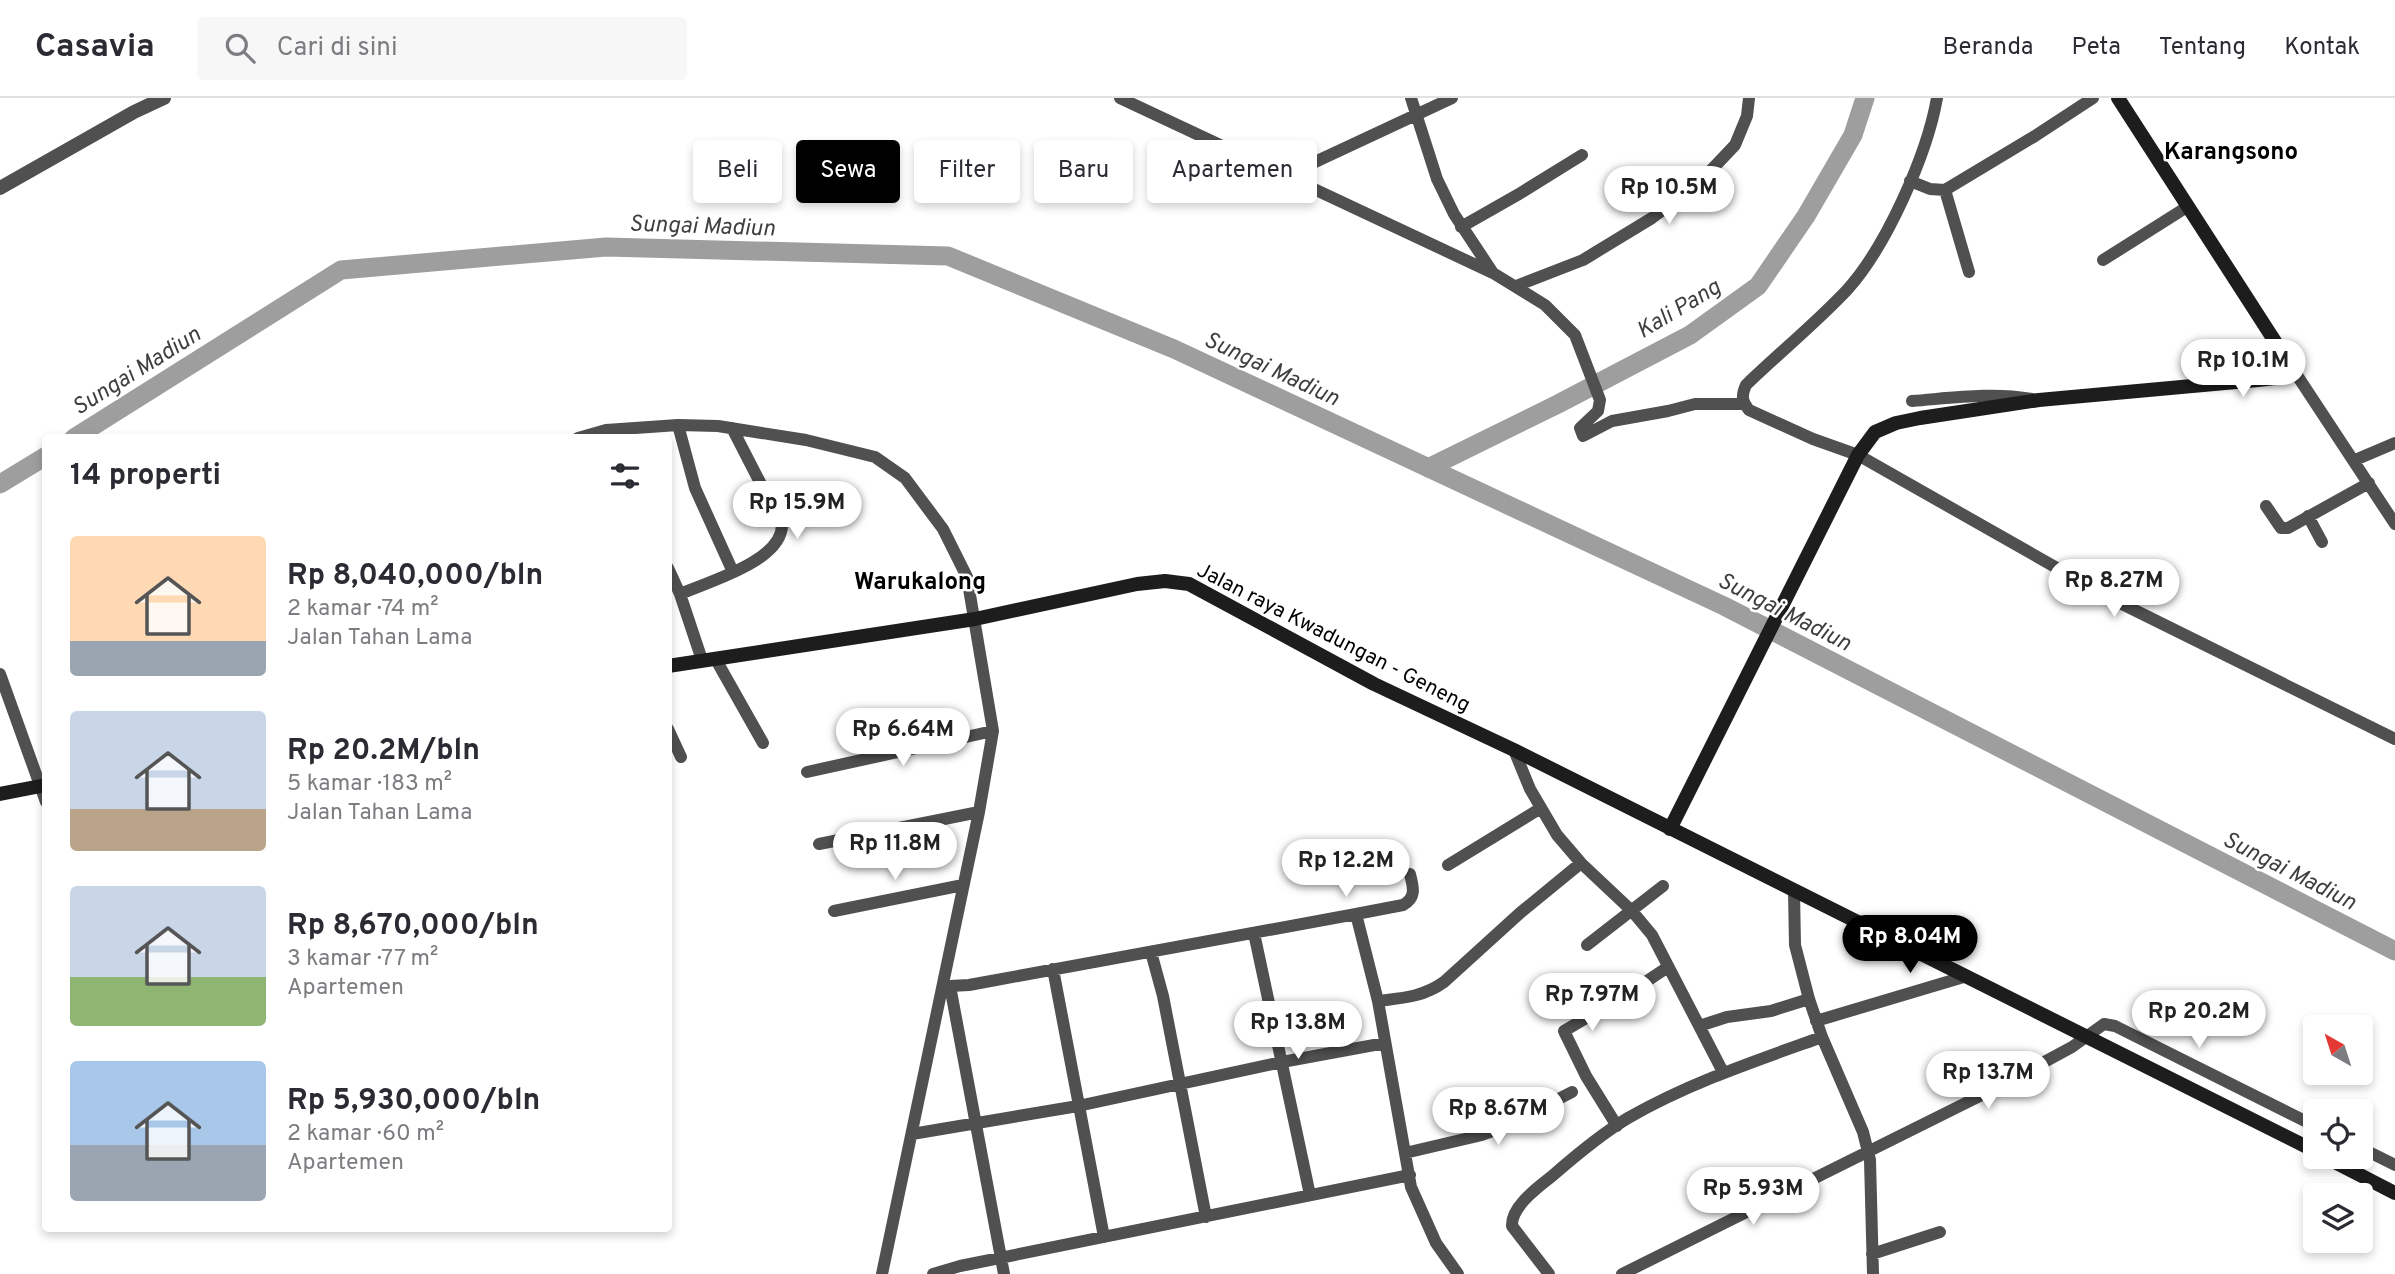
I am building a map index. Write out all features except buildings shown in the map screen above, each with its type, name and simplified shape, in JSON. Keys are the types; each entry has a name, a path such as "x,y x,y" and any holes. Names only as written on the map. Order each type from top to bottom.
{"main road":[{"path":"1670,829 1857,455 1875,432 1896,423 2039,400 2274,378 2283,371 2285,357 2118,98"},
{"name":"Jalan raya Kwadungan - Geneng","path":"672,665 975,619 1137,584 1165,581 1189,584 1374,684 1514,750 2303,1146"},
{"path":"0,794 42,786"},
{"path":"2348,1169 2395,1193"}],"street":[{"path":"0,188 134,112 164,98"},
{"path":"1120,98 1141,102 1215,140"},
{"path":"1411,98 1437,179 1461,227 1493,273"},
{"path":"1317,161 1452,98"},
{"path":"1516,286 1583,260 1652,218 1699,183 1735,145 1747,116 1749,98"},
{"path":"1937,98 1920,157 1877,250 1847,289 1745,385 1742,393 1749,410 1813,439 1857,455 2108,597 2395,739"},
{"path":"1909,181 1930,189 1945,190 2093,98"},
{"path":"1461,227 1582,155"},
{"path":"1945,190 1969,272"},
{"path":"1317,191 1493,273 1545,305 1575,335 1600,400 1598,411 1580,428 1583,436 1612,421 1695,404 1745,404"},
{"path":"2103,260 2187,207"},
{"path":"2285,357 2395,524"},
{"path":"2274,378 2289,380 2305,387"},
{"path":"1912,401 1981,396 2015,396 2039,400"},
{"path":"678,425 695,488 733,572"},
{"path":"608,434 678,425 732,428 859,452 888,464 905,478 943,529 967,577 993,731 946,986 882,1274"},
{"path":"680,594 733,572 765,555 779,540 782,525 732,428"},
{"path":"2355,460 2395,443"},
{"path":"2266,506 2281,528 2288,527 2369,483"},
{"path":"2308,516 2322,542"},
{"path":"672,577 708,659 762,743"},
{"path":"0,674 42,786"},
{"path":"807,772 993,731"},
{"path":"672,738 681,757"},
{"path":"1514,750 1530,789 1558,835 1581,863 1632,911 1652,935 1723,1072"},
{"path":"1448,865 1541,808"},
{"path":"819,844 979,812"},
{"path":"1378,1001 1418,997 1437,987 1581,863"},
{"path":"946,986 1152,952 1356,914 1410,901 1414,892 1410,874"},
{"path":"834,911 963,885"},
{"path":"1587,945 1663,886"},
{"path":"1794,891 1795,945 1809,999 1868,1150 1873,1274"},
{"path":"1356,914 1378,1001 1411,1187 1426,1224 1458,1274"},
{"path":"1254,933 1310,1195"},
{"path":"1152,952 1181,1083 1206,1217"},
{"path":"1617,1126 1586,1076 1564,1031 1668,967"},
{"path":"1053,969 1104,1237"},
{"path":"1816,1021 1967,976"},
{"path":"946,986 977,1122 1004,1274"},
{"path":"1699,1026 1727,1017 1771,1011 1809,999"},
{"path":"1622,1274 1868,1150 1956,1109 2088,1036 2100,1026 2108,1024 2303,1120"},
{"path":"1549,1274 1513,1226 1512,1219 1535,1189 1617,1126 1656,1103 1723,1072 1822,1037"},
{"path":"912,1134 1078,1106 1385,1043"},
{"path":"1405,1153 1482,1135 1506,1126 1572,1092"},
{"path":"2373,1154 2395,1165"},
{"path":"933,1274 1410,1175"},
{"path":"1872,1254 1940,1232"}],"waterway":[{"name":"Kali Pang","path":"1428,468 1690,335 1758,286 1806,216 1853,135 1865,98"},
{"name":"Sungai Madiun","path":"80,434 341,270 606,247 948,256 1174,349 1724,606 2395,951"},
{"name":"Sungai Madiun","path":"0,484 42,458"}],"district":[{"name":"Karangsono","path":"2231,151"},
{"name":"Warukalong","path":"920,581"}]}
